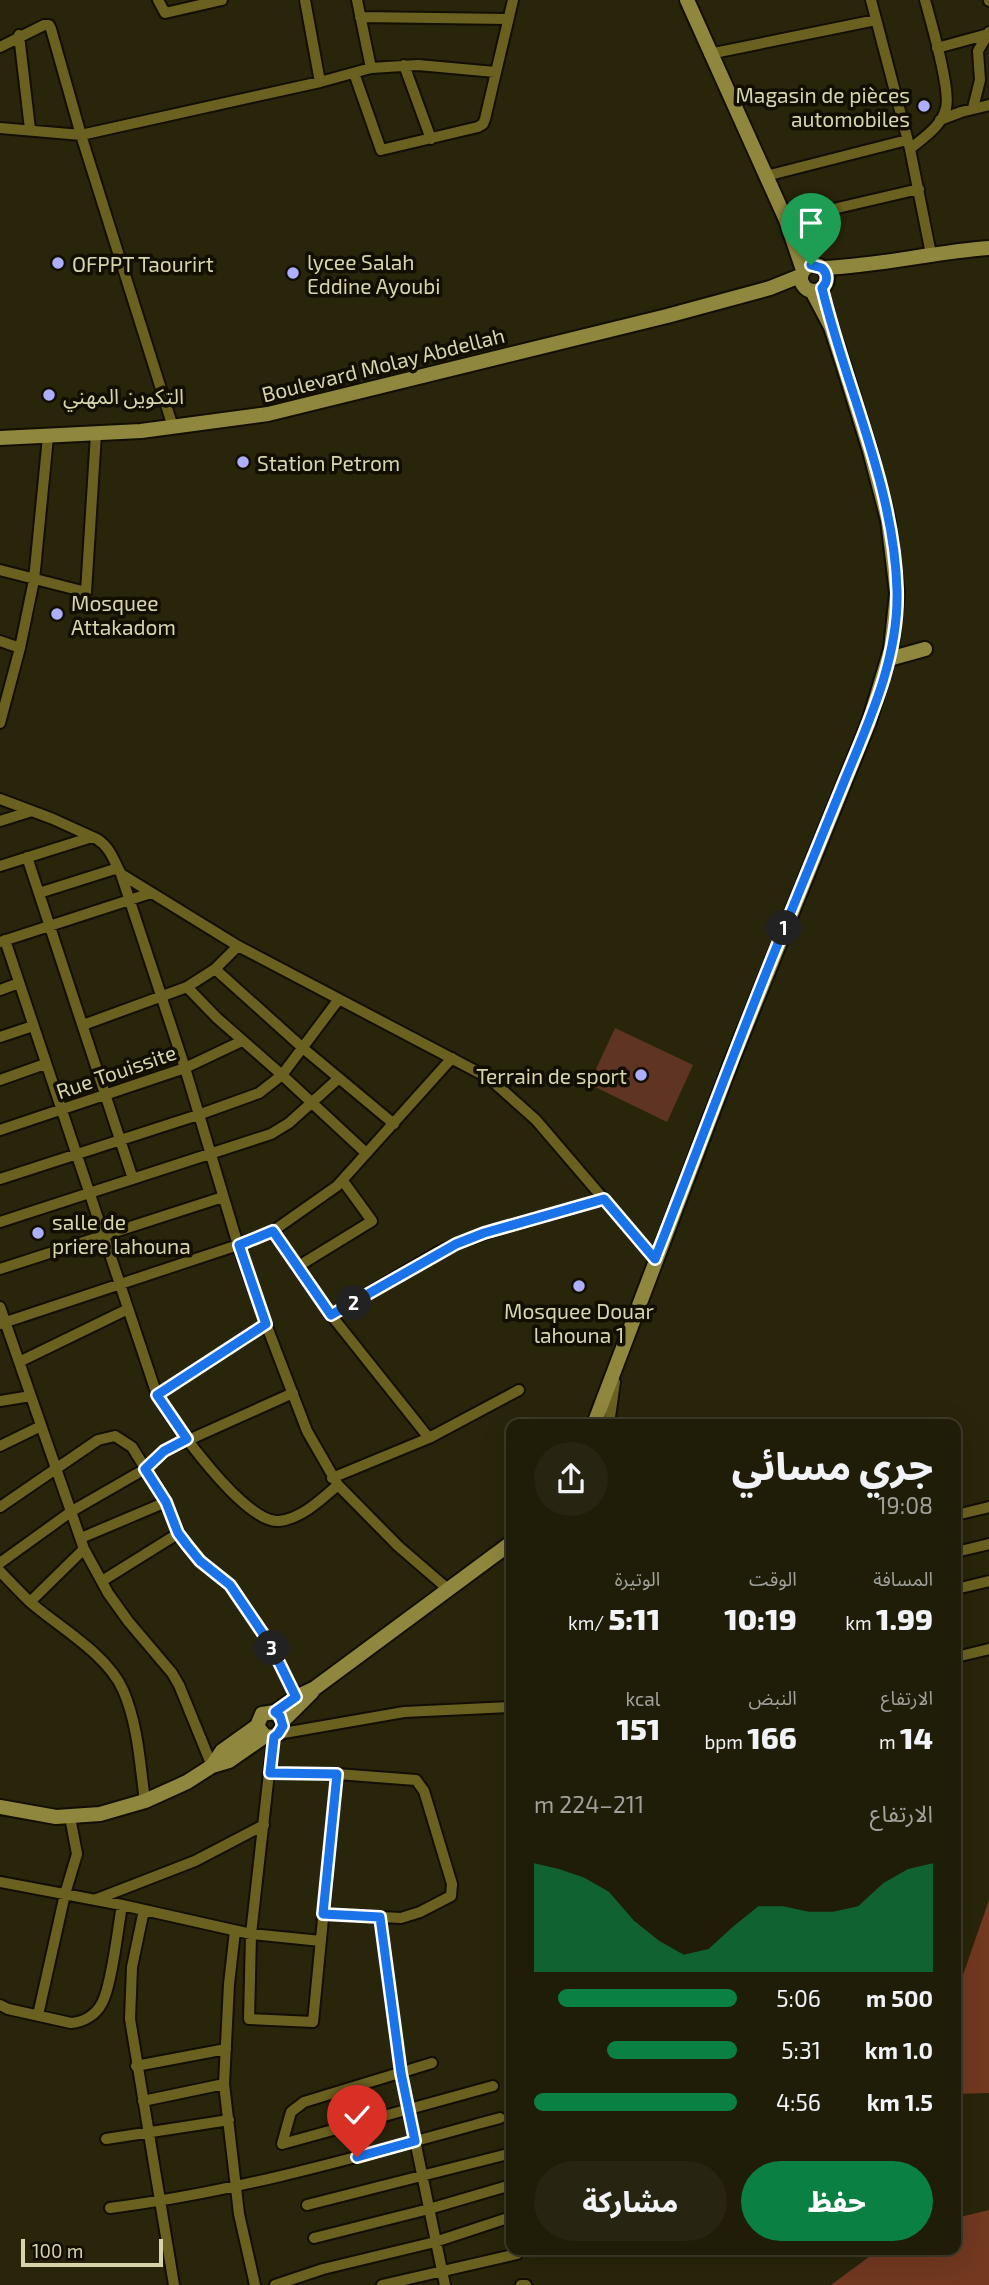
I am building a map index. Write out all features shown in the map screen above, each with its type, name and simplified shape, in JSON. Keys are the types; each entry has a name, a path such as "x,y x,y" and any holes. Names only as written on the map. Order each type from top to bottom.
{"main road":[{"path":"596,1419 785,926 869,722 889,659 897,593 888,520 870,451 831,327 813,278 709,54 687,0"},
{"name":"Boulevard Molay Abdellah","path":"0,438 173,428 278,412 857,267 931,254 989,248"},
{"path":"889,659 925,649"},
{"path":"272,1728 296,1697 315,1688 506,1547"},
{"path":"0,1807 70,1817 100,1814 145,1801 187,1782 212,1766 222,1751 272,1728 302,1704 315,1688"}],"street":[{"path":"158,0 165,13 222,0"},
{"path":"305,0 320,82"},
{"path":"357,0 371,68"},
{"path":"354,73 381,150 483,124 513,0"},
{"path":"871,0 909,145 931,254"},
{"path":"766,176 909,145 929,133 947,106 925,0"},
{"path":"360,17 508,19"},
{"path":"709,54 876,20"},
{"path":"0,47 19,35 49,25 173,428"},
{"path":"937,48 989,33"},
{"path":"973,108 980,80 978,51 989,33"},
{"path":"19,35 30,129"},
{"path":"0,128 81,135 320,82 371,68 404,65 495,72"},
{"path":"404,65 431,139"},
{"path":"940,120 989,105"},
{"path":"786,220 919,189"},
{"path":"0,570 86,592 96,434"},
{"path":"0,723 20,648 34,580 48,437"},
{"path":"0,641 20,648"},
{"path":"0,799 103,843 119,871 185,1068 239,1245 307,1431 335,1481 398,1546 449,1590"},
{"path":"0,821 32,811"},
{"path":"0,866 92,837"},
{"path":"27,857 133,1178"},
{"path":"119,871 238,946 489,1078 536,1119 655,1259"},
{"path":"39,893 119,871"},
{"path":"150,893 2,941 19,983 157,1395 187,1439 215,1475 236,1496 271,1521 281,1521 315,1505 335,1481 429,1438 519,1390"},
{"path":"83,1025 187,987 215,969 238,946"},
{"path":"215,969 304,1049 394,1124"},
{"path":"0,990 19,983"},
{"path":"187,987 242,1041 366,1153"},
{"path":"0,1179 259,1093 282,1075 339,999"},
{"path":"0,1037 33,1026"},
{"name":"Rue Touissite","path":"0,1130 185,1068 242,1041"},
{"path":"3,1324 239,1245 273,1231 343,1181 452,1058"},
{"path":"0,1080 46,1064"},
{"path":"0,1222 271,1134 289,1124 339,1078"},
{"path":"298,1267 372,1221 343,1181"},
{"path":"0,1269 223,1197"},
{"path":"331,1315 456,1244 484,1233 604,1199"},
{"path":"273,1231 331,1315 429,1438"},
{"path":"0,1307 3,1324 32,1396 83,1544 128,1622 172,1673 179,1685 212,1766"},
{"path":"19,1362 128,1309"},
{"path":"157,1395 266,1324"},
{"path":"610,1419 617,1359"},
{"path":"0,1563 72,1511 145,1469 164,1451 293,1393"},
{"path":"0,1401 32,1396"},
{"path":"0,1446 41,1426"},
{"path":"0,1507 98,1440 115,1436 132,1447 166,1502 178,1533 200,1561 230,1585 270,1644 296,1697"},
{"path":"30,1602 83,1544 166,1502"},
{"path":"961,1514 988,1510"},
{"path":"102,1581 178,1533"},
{"path":"961,1551 989,1544"},
{"path":"0,1572 30,1602 80,1641 104,1664 123,1689 137,1740 145,1801"},
{"path":"961,1588 989,1581"},
{"path":"961,1656 989,1649"},
{"path":"337,1774 313,2022 249,2019 251,1934 270,1773 272,1728 404,1712 506,1707"},
{"path":"270,1773 337,1774 416,1780 421,1785 452,1884 451,1896 420,1912 401,1918 323,1914"},
{"path":"38,2015 65,1894 77,1854 70,1817"},
{"path":"94,1900 195,1861 264,1825"},
{"path":"0,1896 1,1882 122,1905 251,1934 321,1941"},
{"path":"0,2005 60,2021 80,2022 97,2011 106,1996 122,1905"},
{"path":"144,1910 132,1966 130,2019 174,2285"},
{"path":"380,1917 401,2073 445,2285"},
{"path":"235,1931 229,1984 224,2084 239,2214 254,2285"},
{"path":"136,2066 226,2049"},
{"path":"432,2063 304,2102 290,2112 282,2144 493,2086"},
{"path":"143,2101 224,2084"},
{"path":"110,2208 160,2202 237,2187 500,2118"},
{"path":"107,2139 229,2120"},
{"path":"307,2205 506,2154"},
{"path":"314,2238 506,2186"},
{"path":"275,2285 323,2269 435,2242 506,2219"},
{"path":"382,2285 513,2255"},
{"path":"521,2285 526,2285"}],"shaded area":[{"name":"Terrain de sport","path":"615,1028 693,1065 667,1122 589,1084"},
{"path":"989,1900 989,2093 961,2094 962,1978"},
{"path":"989,2210 989,2285 831,2285 872,2255 961,2255 961,2217"}],"place":[{"name":"Magasin de pièces automobiles","path":"924,106"},
{"name":"OFPPT Taourirt","path":"58,263"},
{"name":"lycee Salah Eddine Ayoubi","path":"293,273"},
{"name":"التكوين المهني","path":"49,395"},
{"name":"Station Petrom","path":"243,462"},
{"name":"Mosquee Attakadom","path":"57,614"},
{"name":"Terrain de sport","path":"641,1075"},
{"name":"salle de priere lahouna","path":"38,1233"},
{"name":"Mosquee Douar lahouna 1","path":"579,1286"}],"route":[{"path":"357,2157 415,2141 401,2073 380,1917 323,1914 337,1774 270,1773 274,1737 283,1726 283,1721 275,1712 296,1697 270,1644 230,1585 200,1561 178,1533 176,1521 145,1469 164,1451 187,1439 157,1395 266,1324 239,1245 273,1231 331,1315 456,1244 484,1233 604,1199 655,1259 785,926 869,722 887,670 896,621 896,570 888,520 870,451 831,327 822,288 827,275 819,265 811,265"}]}
